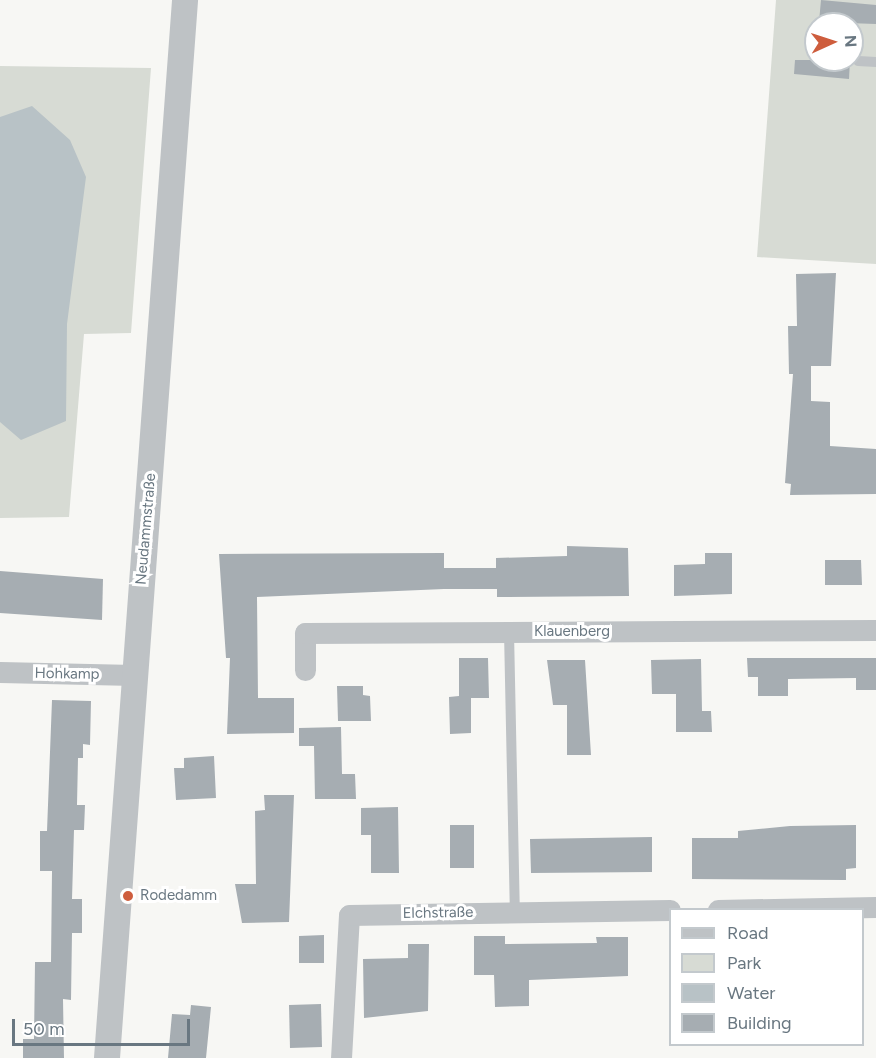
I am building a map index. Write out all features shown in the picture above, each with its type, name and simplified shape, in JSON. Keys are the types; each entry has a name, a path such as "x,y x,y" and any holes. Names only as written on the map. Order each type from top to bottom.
{"street":[{"name":"Neudammstraße","path":"107,1058 185,0"},
{"name":"Klauenberg","path":"305,670 305,633 876,630"},
{"name":"Hohkamp","path":"0,672 134,675"},
{"path":"797,908 876,907"},
{"name":"Elchstraße","path":"341,1058 349,915 669,910"}],"lane":[{"path":"508,632 515,912"}],"green space":[{"path":"776,0 876,0 876,264 757,257"},
{"path":"0,66 151,68 131,333 84,334 69,517 0,518"}],"water":[{"path":"32,106 70,140 86,177 67,324 66,421 21,440 0,422 0,117"}],"building":[{"path":"821,0 876,5 876,24 864,24 864,12 820,12"},
{"path":"795,60 804,60 804,72 849,72 849,79 794,74"},
{"path":"836,273 831,366 811,366 811,401 830,402 830,446 876,449 876,494 790,495 791,484 785,483 793,374 789,374 788,326 797,326 796,274"},
{"path":"567,546 628,548 629,596 497,597 497,589 444,589 257,597 258,698 294,698 294,733 227,734 230,658 226,658 219,554 444,553 444,568 496,568 496,558 567,556"},
{"path":"705,553 732,553 732,594 674,596 674,565 705,564"},
{"path":"825,560 861,560 862,585 825,585"},
{"path":"0,571 103,579 102,620 0,613"},
{"path":"459,658 488,658 489,698 471,698 471,733 450,734 449,697 459,696"},
{"path":"747,658 876,658 876,690 856,690 856,678 788,679 788,696 758,696 758,677 748,677"},
{"path":"701,659 702,711 711,711 712,732 676,732 676,694 652,694 651,660"},
{"path":"547,660 585,660 591,755 567,755 567,705 553,705"},
{"path":"337,686 363,686 363,695 370,696 371,721 338,721"},
{"path":"52,700 91,701 90,745 83,744 83,758 78,758 77,805 85,805 84,830 74,830 72,899 82,899 82,933 72,933 71,1000 63,999 64,1058 23,1058 23,1039 34,1039 35,962 51,962 52,871 40,871 40,831 47,831"},
{"path":"341,727 342,774 355,774 356,799 315,799 314,746 299,746 299,728"},
{"path":"214,756 216,798 176,800 174,768 184,768 184,758"},
{"path":"264,795 294,795 289,922 242,923 235,884 256,884 255,811 265,810"},
{"path":"398,807 399,873 371,873 371,835 361,835 361,808"},
{"path":"450,825 474,825 474,868 450,868"},
{"path":"856,825 856,868 846,869 846,880 692,879 692,838 738,838 738,831 790,826"},
{"path":"652,837 652,872 531,873 530,839"},
{"path":"324,935 324,963 299,963 299,936"},
{"path":"474,936 505,936 505,944 597,943 596,937 628,937 628,976 529,980 529,1006 495,1007 494,975 474,975"},
{"path":"408,944 429,944 428,1011 364,1018 363,959 408,958"},
{"path":"321,1004 322,1047 290,1048 289,1005"},
{"path":"191,1005 211,1007 206,1058 168,1058 172,1014 190,1015"}],"place":[{"name":"Rodedamm","path":"128,896"}]}
